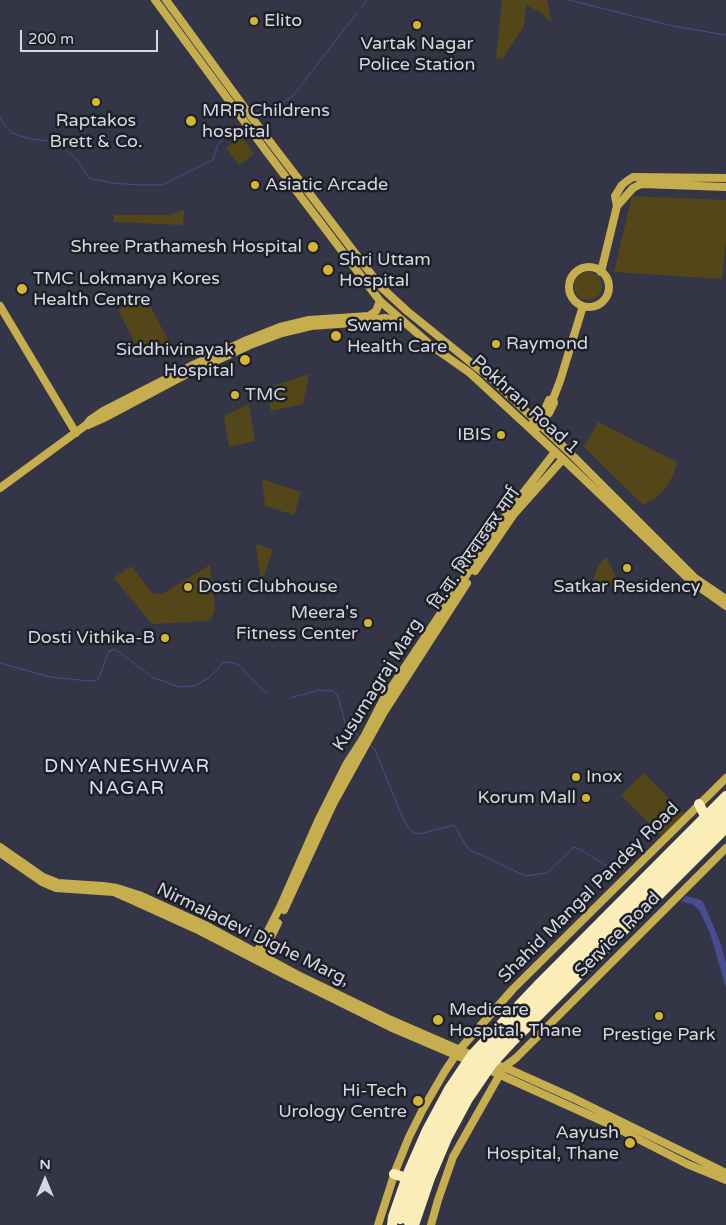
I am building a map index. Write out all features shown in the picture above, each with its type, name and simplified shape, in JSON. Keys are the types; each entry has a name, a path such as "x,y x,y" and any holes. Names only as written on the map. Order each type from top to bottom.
{"highway":[{"path":"403,1223 393,1217 407,1178 427,1130 449,1089 470,1057 488,1036 726,796"},
{"path":"699,804 705,816"},
{"path":"403,1223 416,1173 433,1133 455,1092 476,1060 500,1033 726,807"},
{"path":"403,1223 441,1136 462,1096 483,1064 513,1031 726,818"},
{"path":"403,1223 430,1178 447,1138 468,1099 490,1067 726,828"},
{"path":"488,1036 491,1047 504,1051"},
{"path":"394,1174 407,1178"}],"street":[{"name":"Pokhran Road 1","path":"155,0 266,151 380,301 431,345 470,373 692,582 726,606"},
{"name":"Pokhran Road 1","path":"166,0 261,130 381,287 476,365 601,484 695,578 726,599"},
{"path":"601,272 617,206 615,196 627,181 634,178 726,178"},
{"path":"617,206 633,188 641,184 726,187"},
{"path":"587,268 598,270 606,278 608,292 600,304 593,307 582,306 570,294 569,287 572,276 580,270 587,268"},
{"path":"0,488 86,425 106,417 191,366 280,327 309,320 369,316 376,311 380,301"},
{"path":"0,306 76,433"},
{"path":"531,430 538,423 549,400 553,399 582,306"},
{"path":"139,396 234,352 282,333 311,326 385,318 403,321"},
{"name":"Kusumagraj Marg","path":"260,954 318,821 346,765 364,737 383,700 476,564 492,532 555,452"},
{"name":"वि.वा. शिरवाडकर मार्ग","path":"371,737 384,712 476,564 514,514 563,459"},
{"path":"595,490 601,484"},
{"name":"Kusumagraj Marg","path":"260,954 333,804 371,737"},
{"name":"Shahid Mangal Pandey Road","path":"458,1052 514,989 726,778"},
{"name":"Nirmaladevi Dighe Marg,","path":"0,846 43,877 58,883 117,888 260,954 298,975 458,1052"},
{"name":"Service Road","path":"431,1225 453,1157 504,1067 516,1058 726,848"},
{"name":"Nirmaladevi Dighe Marg,","path":"0,854 42,882 56,888 114,892 156,907"},
{"name":"Nirmaladevi Dighe Marg,","path":"206,930 285,976 390,1027 458,1052 490,1067"},
{"path":"378,1225 394,1174 423,1109 445,1070 458,1052"},
{"path":"490,1067 504,1067 604,1118 685,1163 726,1180"},
{"path":"490,1067 499,1075 604,1118 726,1173"}],"shaded area":[{"path":"502,0 547,0 552,23 540,12 526,5 524,26 503,58 496,59"},
{"path":"242,137 254,154 239,165 226,148"},
{"path":"632,196 726,200 726,240 722,279 614,272"},
{"path":"184,210 183,225 114,222 114,215 169,215"},
{"path":"588,272 598,276 602,286 598,296 588,300 578,296 574,286 578,276"},
{"path":"145,296 169,342 142,356 118,310"},
{"path":"309,374 303,404 271,411 267,388"},
{"path":"249,404 255,441 229,447 224,416"},
{"path":"598,422 677,462 666,488 656,498 643,505 584,447"},
{"path":"262,479 301,492 294,515 265,506"},
{"path":"256,544 273,550 261,584"},
{"path":"607,558 618,582 594,593 593,583 596,570 603,560"},
{"path":"210,565 215,609 211,619 206,621 152,624 114,578 131,566 152,593 162,594"},
{"path":"644,773 684,814 661,836 621,795"},
{"path":"686,896 701,900 704,904 720,942 726,963 726,988 710,933 699,910 694,905 681,901"}],"waterway":[{"path":"361,8 367,0"},
{"path":"569,0 673,26 726,35"},
{"path":"257,117 292,97 356,14"},
{"path":"0,117 3,124 12,133 30,139 51,141 63,147 78,161 89,178 112,183 140,185 162,185 213,160 218,144 232,131 242,126"},
{"path":"0,663 50,677 89,681 98,680 109,651 115,649 152,677 179,687 194,686 209,678 223,663 231,662 239,665 267,694"},
{"path":"290,698 319,690 333,691 338,696 345,723 360,737"},
{"path":"370,745 375,750 404,821 411,831 419,834 454,825 468,849 526,876 547,873 574,847 618,873"}],"place":[{"name":"Elito","path":"254,21"},
{"name":"Vartak Nagar Police Station","path":"417,25"},
{"name":"Raptakos Brett & Co.","path":"96,102"},
{"name":"MRR Childrens hospital","path":"191,121"},
{"name":"Asiatic Arcade","path":"255,185"},
{"name":"Shree Prathamesh Hospital","path":"313,247"},
{"name":"Shri Uttam Hospital","path":"328,270"},
{"name":"TMC Lokmanya Kores Health Centre","path":"22,289"},
{"name":"Swami Health Care","path":"336,336"},
{"name":"Raymond","path":"496,344"},
{"name":"Siddhivinayak Hospital","path":"245,360"},
{"name":"TMC","path":"235,395"},
{"name":"IBIS","path":"501,435"},
{"name":"Satkar Residency","path":"627,568"},
{"name":"Dosti Clubhouse","path":"188,587"},
{"name":"Meera's Fitness Center","path":"368,623"},
{"name":"Dosti Vithika-B","path":"165,638"},
{"name":"Inox","path":"576,777"},
{"name":"Korum Mall","path":"586,798"},
{"name":"Prestige Park","path":"659,1016"},
{"name":"Medicare Hospital, Thane","path":"438,1020"},
{"name":"Hi-Tech Urology Centre","path":"418,1101"},
{"name":"Aayush Hospital, Thane","path":"630,1143"}],"district":[{"name":"DNYANESHWAR NAGAR","path":"127,778"}]}
